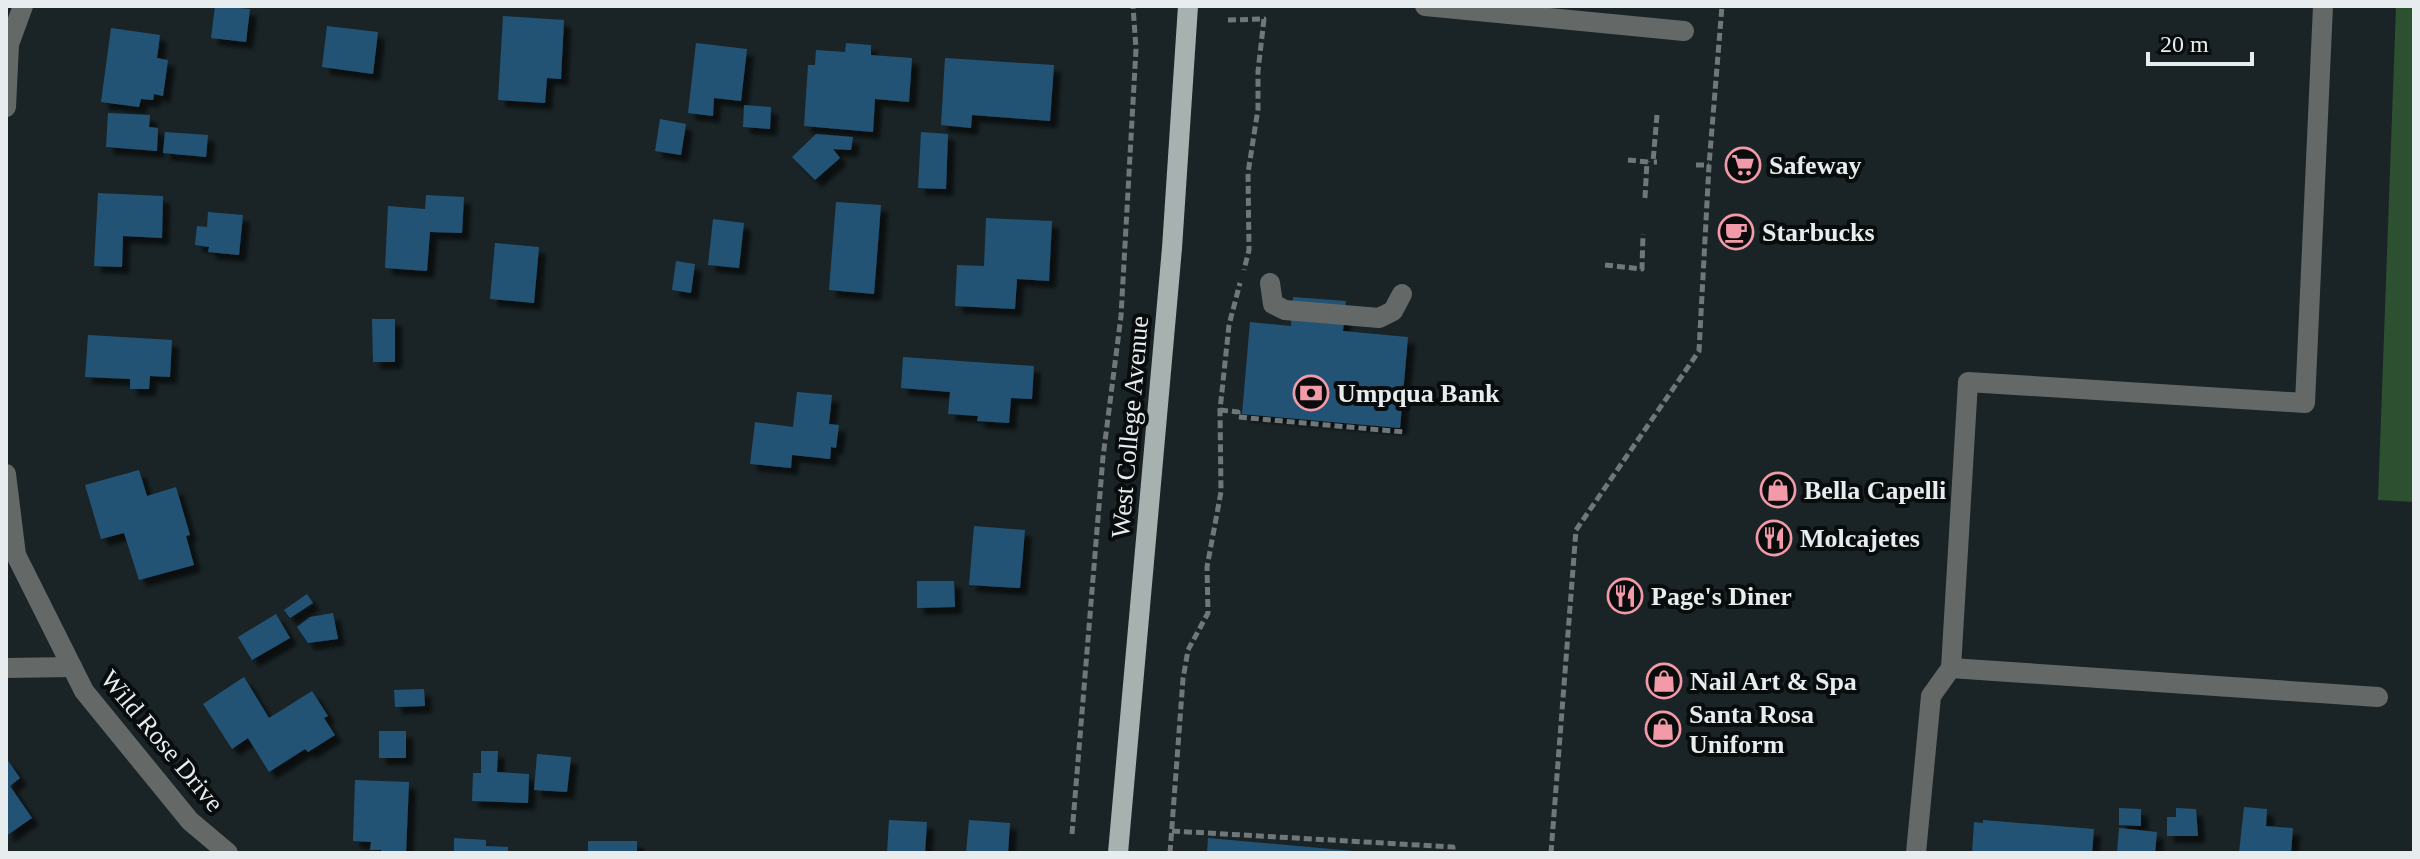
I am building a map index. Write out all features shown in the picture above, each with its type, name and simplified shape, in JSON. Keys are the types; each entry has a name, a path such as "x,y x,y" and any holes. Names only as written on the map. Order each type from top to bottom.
{"main road":[{"name":"West College Avenue","path":"1118,853 1172,248 1188,6"}],"street":[{"path":"6,107 9,44 23,6"},
{"path":"1425,6 1684,31"},
{"path":"1916,853 1931,696 1951,668 1968,382 2305,403 2323,6"},
{"path":"1270,283 1273,304 1285,310 1379,318 1393,311 1402,294"},
{"name":"Wild Rose Drive","path":"6,474 16,555 84,691 190,821 228,853"},
{"path":"6,668 72,667"},
{"path":"1951,668 2378,697"}],"path":[{"path":"1072,834 1103,457 1121,316 1136,49 1133,6"},
{"path":"1551,853 1576,530 1699,351 1722,6"},
{"path":"1170,853 1183,679 1188,650 1208,613 1207,567 1221,492 1220,410 1229,325 1249,250 1248,173 1258,109 1258,71 1264,19 1228,20"},
{"path":"1645,198 1653,162 1657,115"},
{"path":"1628,160 1653,162"},
{"path":"1696,165 1709,165"},
{"path":"1605,265 1642,269 1643,234"},
{"path":"1220,410 1238,412 1238,417 1404,432"},
{"path":"1172,831 1453,847 1453,853"}],"green space":[{"path":"2396,6 2414,6 2414,502 2378,500"}],"building":[{"path":"215,6 250,9 246,42 211,38"},
{"path":"503,16 564,20 561,79 547,78 545,103 498,100"},
{"path":"327,26 378,32 373,74 322,67"},
{"path":"111,28 160,35 157,58 168,60 163,96 154,94 153,100 141,99 139,107 101,102"},
{"path":"696,43 747,49 741,101 714,98 713,116 688,113"},
{"path":"846,43 871,45 871,55 912,58 909,102 875,99 873,132 804,126 808,65 815,65 816,50 845,52"},
{"path":"945,58 1054,65 1050,121 972,115 971,128 941,125"},
{"path":"744,105 771,107 770,129 743,127"},
{"path":"108,113 150,115 149,127 158,128 157,151 106,147"},
{"path":"660,119 686,124 681,155 655,151"},
{"path":"165,132 208,135 206,157 163,153"},
{"path":"921,132 948,134 946,189 918,188"},
{"path":"816,134 853,137 851,150 833,149 840,158 815,180 792,157"},
{"path":"98,193 163,196 162,238 123,236 122,267 94,266"},
{"path":"426,195 464,197 462,233 430,232 427,271 385,268 388,206 425,209"},
{"path":"836,202 881,205 874,294 829,290"},
{"path":"208,212 243,215 239,255 208,252 209,247 195,245 197,226 207,227"},
{"path":"986,218 1052,221 1049,281 1017,279 1015,309 955,306 957,265 984,266"},
{"path":"713,219 744,223 739,268 708,265"},
{"path":"495,243 539,247 534,303 490,299"},
{"path":"676,261 695,264 691,293 672,290"},
{"path":"1293,297 1346,301 1343,331 1408,337 1400,428 1242,414 1250,322 1291,326"},
{"path":"372,319 395,319 395,362 373,362"},
{"path":"88,335 172,340 170,377 150,376 149,389 130,389 130,379 85,377"},
{"path":"903,357 1034,366 1032,399 1011,398 1009,423 977,421 978,416 948,414 950,392 901,388"},
{"path":"797,392 832,395 829,424 839,425 836,448 831,447 830,459 792,455 791,468 750,464 755,422 793,427"},
{"path":"139,470 147,496 176,487 190,535 186,536 194,565 139,580 124,533 101,539 85,485"},
{"path":"974,526 1025,530 1020,588 969,585"},
{"path":"917,581 954,581 955,607 917,608"},
{"path":"307,594 313,603 290,618 284,610"},
{"path":"333,613 338,639 308,643 297,627 310,617"},
{"path":"276,614 290,638 252,660 238,637"},
{"path":"244,677 269,718 312,691 328,716 324,718 335,735 308,752 305,749 269,772 248,738 232,749 203,704"},
{"path":"424,689 425,706 395,707 394,690"},
{"path":"379,731 406,731 406,758 379,758"},
{"path":"481,751 498,751 497,772 529,774 528,803 472,801 473,773 481,773"},
{"path":"537,754 571,757 567,792 534,790"},
{"path":"6,758 20,778 10,786 32,818 6,836"},
{"path":"355,780 409,782 406,853 381,853 381,850 370,850 371,842 353,841"},
{"path":"2244,807 2267,809 2266,826 2293,828 2291,853 2239,853"},
{"path":"2119,808 2141,809 2141,826 2119,825"},
{"path":"2176,808 2196,809 2198,836 2167,836 2167,817 2176,817"},
{"path":"889,820 927,822 925,853 887,853"},
{"path":"969,820 1010,823 1008,853 966,853"},
{"path":"1983,820 2094,829 2092,853 1972,853 1974,822 1983,823"},
{"path":"2119,828 2157,832 2155,853 2117,853"},
{"path":"454,838 486,840 486,846 508,847 508,853 454,853"},
{"path":"1208,838 1353,851 1353,853 1207,853"},
{"path":"588,841 637,841 637,853 588,853"}],"place":[{"name":"Safeway","path":"1743,165"},
{"name":"Starbucks","path":"1736,232"},
{"name":"Umpqua Bank","path":"1311,393"},
{"name":"Bella Capelli","path":"1778,490"},
{"name":"Molcajetes","path":"1774,538"},
{"name":"Page's Diner","path":"1625,596"},
{"name":"Nail Art & Spa","path":"1664,681"},
{"name":"Santa Rosa Uniform","path":"1663,729"}]}
